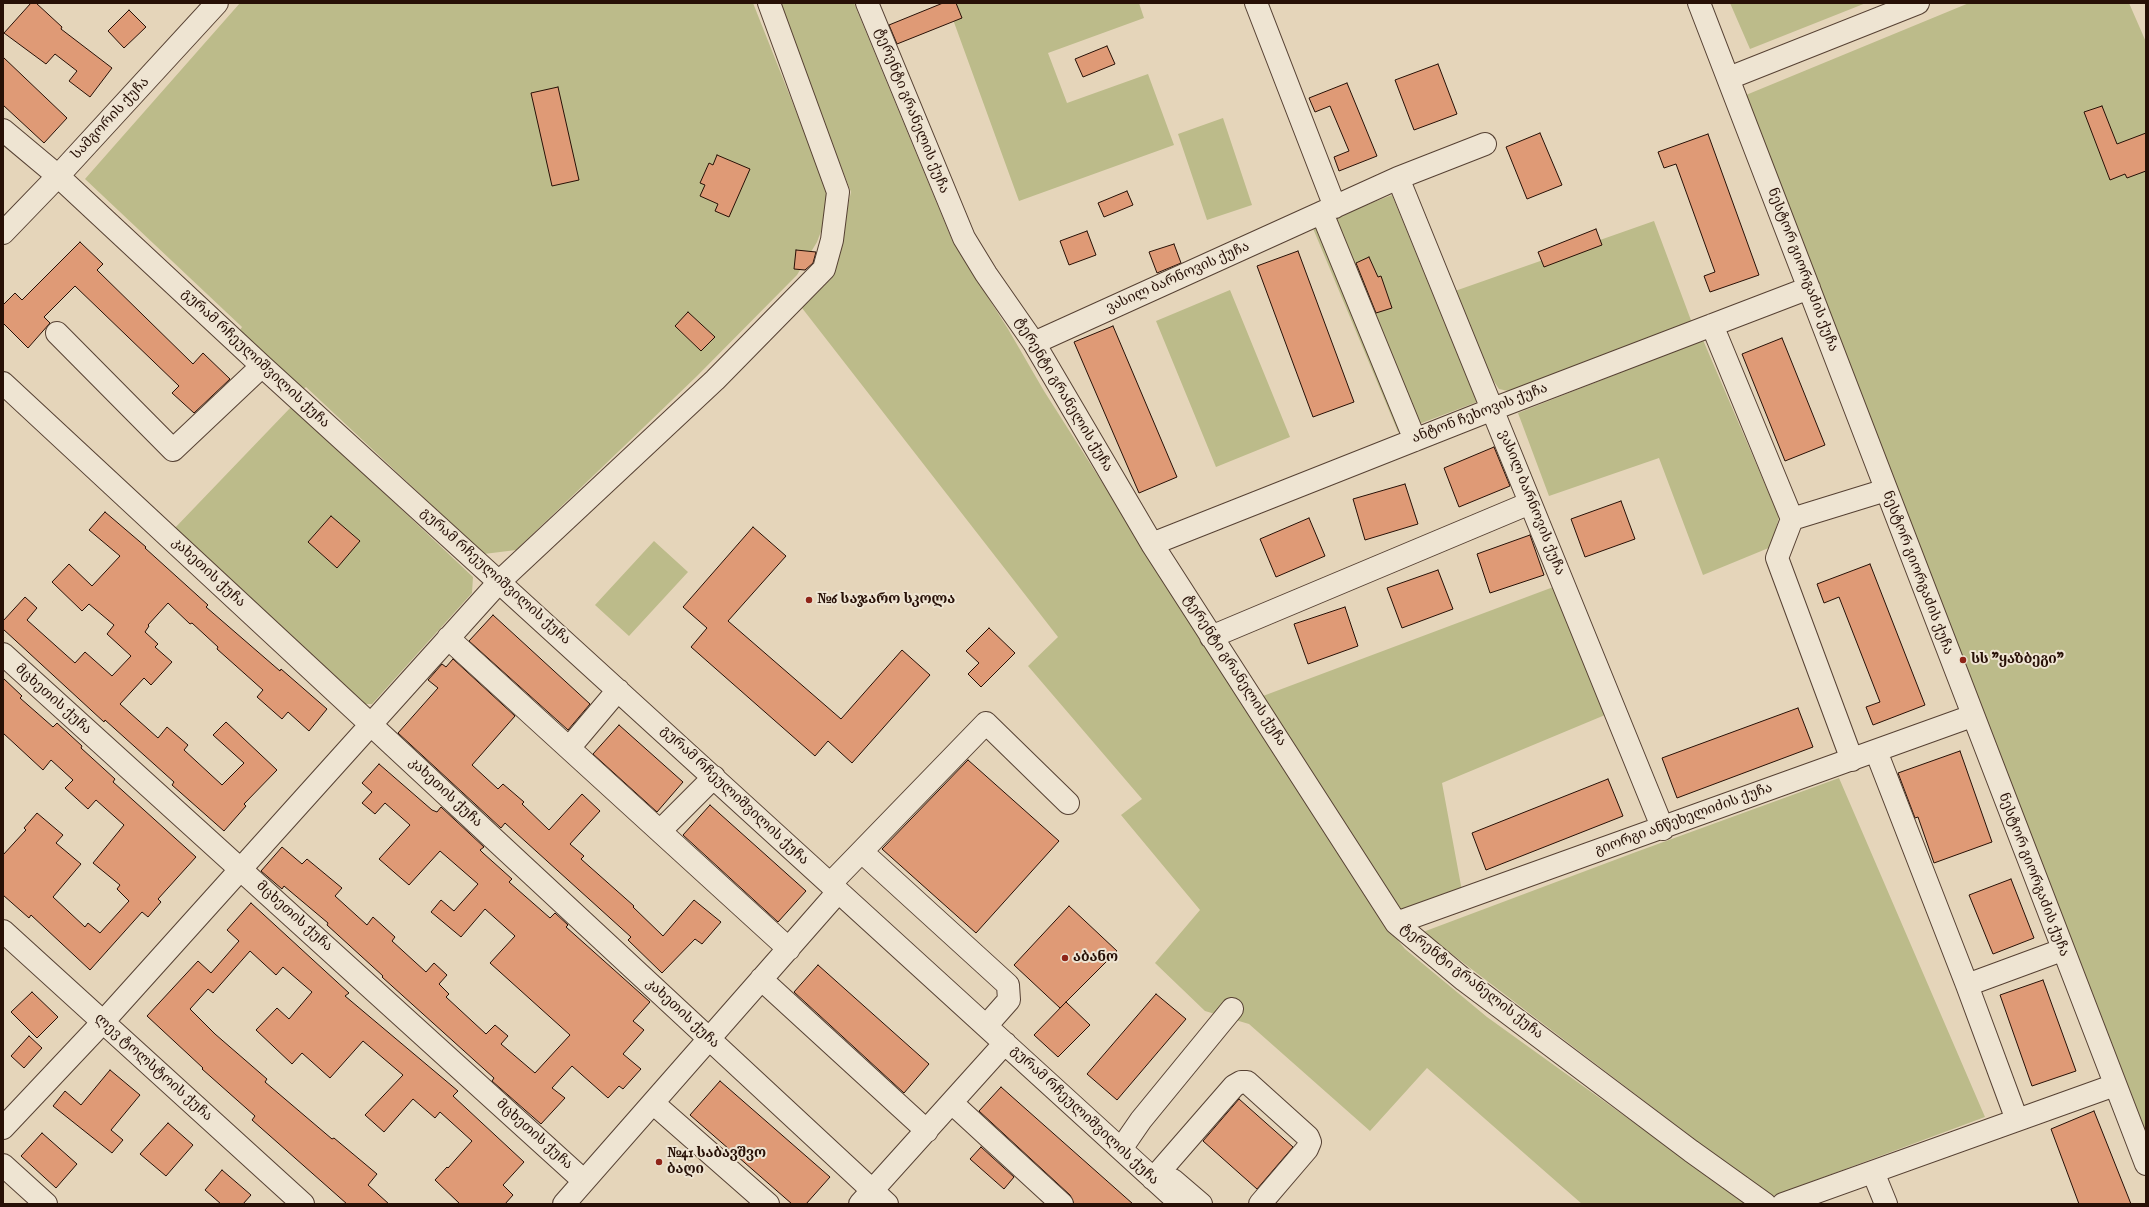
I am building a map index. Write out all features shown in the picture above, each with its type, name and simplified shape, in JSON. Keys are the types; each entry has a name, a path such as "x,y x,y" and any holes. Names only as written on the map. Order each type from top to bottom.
{"street":[{"name":"სამგორის ქუჩა","path":"3,233 58,176 217,3"},
{"path":"3,1128 103,1022 370,723 500,581 715,380 824,269 832,240 838,192 769,3"},
{"name":"ტერენტი გრანელის ქუჩა","path":"867,3 964,238 986,274 1034,343 1152,544 1396,923 1464,980 1691,1151 1765,1204"},
{"path":"1256,3 1328,210 1415,440"},
{"name":"ნესტორ გიორგაძის ქუჩა","path":"1699,3 2062,950 2146,1164"},
{"path":"1729,78 1918,3"},
{"name":"გურამ რჩეულიშვილის ქუჩა","path":"3,130 58,176 262,366 500,581 1121,1149 1157,1174 1180,1204"},
{"name":"ვასილ ბარნოვის ქუჩა","path":"1034,343 1398,178 1485,144"},
{"name":"ვასილ ბარნოვის ქუჩა","path":"1398,178 1663,829"},
{"name":"ანტონ ჩეხოვის ქუჩა","path":"1152,544 1492,409 1809,288"},
{"path":"1712,325 1792,519 1777,558 1852,760"},
{"path":"57,333 173,450 262,366"},
{"name":"კახეთის ქუჩა","path":"3,382 708,1038 873,1199"},
{"path":"1792,519 1886,490"},
{"path":"1212,637 1530,503"},
{"path":"448,638 789,949"},
{"name":"მცხეთის ქუჩა","path":"3,654 584,1181"},
{"path":"569,748 618,690"},
{"name":"გიორგი ანწეხელიძის ქუჩა","path":"1396,923 1663,829 1972,716"},
{"path":"564,1204 708,1038 789,949 862,852 986,723 1068,803"},
{"path":"1876,751 1967,984 2017,1120"},
{"path":"660,831 714,778"},
{"path":"862,852 1008,985 1009,1000 986,1026"},
{"name":"ლევ ტოლსტოის ქუჩა","path":"3,931 303,1204"},
{"path":"1967,984 2062,950"},
{"path":"762,979 927,1131"},
{"path":"1121,1149 1140,1120 1232,1009"},
{"path":"873,1199 927,1131 1005,1043"},
{"path":"1200,1204 1157,1174 1234,1086 1241,1082 1247,1082 1308,1137 1310,1142 1308,1149 1260,1204"},
{"path":"1783,1204 2115,1085"},
{"path":"952,1102 1062,1204"},
{"path":"653,1103 768,1204"},
{"path":"3,1165 46,1204"},
{"path":"1873,1172 1886,1204"}],"shaded area":[{"path":"240,3 753,3 826,187 829,210 817,242 797,275 697,376 516,550 484,554 306,387 302,390 240,330 242,327 85,179"},
{"path":"777,3 854,3 952,240 1008,329 1044,391 1378,916 1405,949 1487,1017 1747,1204 1582,1204 1427,1068 1370,1131 1249,1024 1205,1011 1155,963 1200,910 1121,815 1142,799 1028,666 1058,637 802,308 832,278 851,192"},
{"path":"947,3 1139,3 1144,18 1048,53 1067,103 1148,74 1174,145 1019,201"},
{"path":"1730,3 1866,3 1750,49"},
{"path":"1969,3 2129,3 2146,42 2146,1132 1746,95"},
{"path":"1223,118 1252,205 1207,220 1178,134"},
{"path":"1392,195 1477,402 1398,432 1312,226"},
{"path":"1654,221 1692,323 1513,392 1499,389 1493,380 1455,291"},
{"path":"1230,290 1290,437 1216,467 1156,321"},
{"path":"1703,340 1779,517 1771,547 1703,575 1659,458 1549,496 1518,413"},
{"path":"292,406 473,577 472,593 372,704 358,704 172,531"},
{"path":"654,541 688,572 629,636 595,605"},
{"path":"1556,586 1605,715 1442,783 1462,891 1400,912 1263,696"},
{"path":"1839,778 1985,1117 1770,1197 1423,932 1636,852"}],"building":[{"path":"31,3 36,3 62,27 61,29 112,68 90,97 69,81 77,71 55,54 46,64 4,33"},
{"path":"943,3 956,3 962,18 897,44 889,25"},
{"path":"129,10 146,27 124,48 108,31"},
{"path":"1107,46 1115,64 1083,77 1075,59"},
{"path":"3,57 67,118 44,143 3,105"},
{"path":"1438,64 1457,114 1414,130 1395,80"},
{"path":"1347,83 1377,156 1339,171 1334,157 1349,151 1330,106 1315,112 1309,98"},
{"path":"558,87 579,180 552,186 531,93"},
{"path":"2102,106 2117,144 2146,133 2146,171 2127,178 2125,174 2110,180 2084,112"},
{"path":"1540,133 1562,185 1527,199 1506,147"},
{"path":"1708,134 1759,275 1710,292 1704,276 1715,272 1676,164 1664,168 1658,152"},
{"path":"717,155 750,169 729,217 715,211 718,204 700,196 705,185 700,183 709,163 713,165"},
{"path":"1127,191 1133,205 1104,217 1098,203"},
{"path":"1596,229 1602,245 1544,267 1538,252"},
{"path":"1087,231 1096,255 1069,265 1060,241"},
{"path":"80,242 103,264 97,270 193,364 203,353 230,379 194,413 172,393 179,386 75,286 44,317 50,323 28,348 3,323 3,305 15,293 22,300"},
{"path":"1174,244 1181,263 1157,273 1149,252"},
{"path":"796,250 816,252 813,263 805,270 794,269"},
{"path":"1298,251 1354,402 1313,417 1257,266"},
{"path":"1369,257 1378,277 1381,276 1392,308 1376,313 1356,263"},
{"path":"688,312 715,337 701,351 675,326"},
{"path":"1113,326 1177,477 1139,493 1074,342"},
{"path":"1782,338 1825,445 1785,461 1742,354"},
{"path":"1494,447 1510,486 1459,507 1444,468"},
{"path":"1405,484 1418,524 1365,540 1353,499"},
{"path":"1621,501 1635,539 1585,557 1571,519"},
{"path":"105,512 146,547 145,548 208,605 206,607 280,671 281,669 327,709 309,731 288,712 282,719 257,697 263,690 217,649 218,647 192,623 190,624 168,603 148,625 149,626 145,632 158,644 155,647 172,662 151,685 144,678 120,704 158,738 167,727 188,745 184,750 222,785 244,763 213,735 226,722 277,770 244,804 246,806 224,831 172,785 174,782 105,720 104,722 3,629 3,621 25,597 37,608 27,620 75,663 85,652 112,676 131,656 107,634 114,625 89,604 82,611 52,582 69,564 92,586 120,556 89,530"},
{"path":"331,516 360,541 337,568 308,542"},
{"path":"1309,518 1325,556 1276,577 1260,539"},
{"path":"753,527 786,556 728,621 841,719 902,650 930,675 852,763 828,741 815,756 691,647 707,628 683,607"},
{"path":"1530,535 1544,575 1490,593 1477,554"},
{"path":"1870,564 1925,705 1873,725 1866,707 1880,702 1839,597 1824,603 1817,584"},
{"path":"1438,570 1453,609 1402,628 1387,588"},
{"path":"1345,607 1358,646 1308,664 1294,624"},
{"path":"493,615 590,704 568,730 469,641"},
{"path":"989,628 1015,653 981,687 968,674 979,663 966,651"},
{"path":"453,659 515,716 472,765 498,789 503,784 524,802 522,804 549,830 582,794 600,811 570,844 584,856 581,859 634,906 633,907 663,936 694,900 721,922 702,944 695,939 662,973 628,940 631,937 505,823 501,828 398,733 438,688 428,680 442,664 446,667"},
{"path":"3,678 22,696 20,698 53,727 57,723 82,746 81,748 115,779 113,782 196,857 158,899 161,902 148,917 142,912 90,970 31,915 29,918 3,895 3,855 26,830 24,828 37,813 63,835 56,843 81,864 53,897 85,927 88,923 100,933 129,901 117,889 120,885 93,863 124,825 96,800 88,809 65,788 73,780 51,760 43,770 3,733"},
{"path":"1798,708 1813,747 1677,798 1662,758"},
{"path":"619,725 683,782 657,812 593,754"},
{"path":"1960,751 1992,842 1934,863 1918,817 1915,818 1898,773"},
{"path":"968,760 1059,841 976,933 882,849"},
{"path":"379,764 432,810 437,812 441,807 484,847 480,850 512,879 509,882 550,918 555,913 568,925 566,927 650,1002 633,1021 644,1030 623,1054 641,1069 623,1089 619,1086 608,1098 572,1066 552,1088 565,1098 541,1124 492,1081 494,1078 382,977 383,976 327,925 328,923 284,886 282,889 261,871 282,847 302,864 307,859 342,888 335,896 367,925 373,917 395,937 392,941 426,972 434,963 447,975 439,984 449,994 446,997 486,1034 495,1025 508,1036 501,1044 535,1073 570,1035 490,963 515,936 485,909 461,937 431,912 441,900 454,911 478,884 440,851 409,885 379,859 410,825 385,803 375,814 362,803 372,792 362,783"},
{"path":"1608,779 1623,816 1486,870 1472,833"},
{"path":"710,805 806,891 778,922 683,835"},
{"path":"2011,879 2034,938 1993,954 1969,895"},
{"path":"251,903 349,993 345,996 458,1091 453,1096 524,1162 503,1185 513,1195 505,1204 460,1204 435,1180 472,1141 440,1112 435,1118 413,1099 384,1132 365,1115 403,1075 363,1041 330,1078 302,1053 292,1064 256,1030 277,1008 289,1019 312,992 283,967 276,975 250,951 213,993 208,989 190,1009 215,1034 267,1079 265,1082 332,1139 334,1138 377,1174 368,1185 389,1204 347,1204 252,1120 255,1116 202,1069 203,1068 147,1016 198,961 211,973 239,941 227,930"},
{"name":"აბანო","path":"1069,906 1117,951 1060,1008 1014,965"},
{"path":"818,965 929,1064 904,1093 794,992"},
{"path":"2043,980 2076,1071 2032,1086 2000,995"},
{"path":"32,992 58,1017 37,1038 11,1012"},
{"path":"1156,994 1186,1019 1117,1100 1087,1074"},
{"path":"1066,1002 1090,1025 1058,1057 1034,1035"},
{"path":"29,1036 42,1048 24,1068 11,1056"},
{"path":"110,1070 140,1095 111,1130 123,1140 112,1153 53,1106 65,1091 81,1105"},
{"path":"720,1081 830,1177 806,1204 792,1204 690,1115"},
{"path":"1001,1087 1133,1204 1074,1204 1070,1195 979,1111"},
{"path":"1239,1099 1293,1147 1257,1189 1203,1141"},
{"path":"2094,1111 2131,1204 2079,1204 2051,1129"},
{"path":"168,1123 193,1145 166,1176 140,1154"},
{"path":"42,1133 77,1164 56,1188 21,1156"},
{"path":"981,1147 1014,1177 1004,1189 970,1159"},
{"path":"222,1170 251,1195 243,1204 221,1204 205,1190"}],"place":[{"name":"№6 საჯარო სკოლა","path":"809,600"},
{"name":"სს \"ყაზბეგი\"","path":"1963,660"},
{"name":"აბანო","path":"1065,958"},
{"name":"№41 საბავშვო ბაღი","path":"659,1162"}]}
